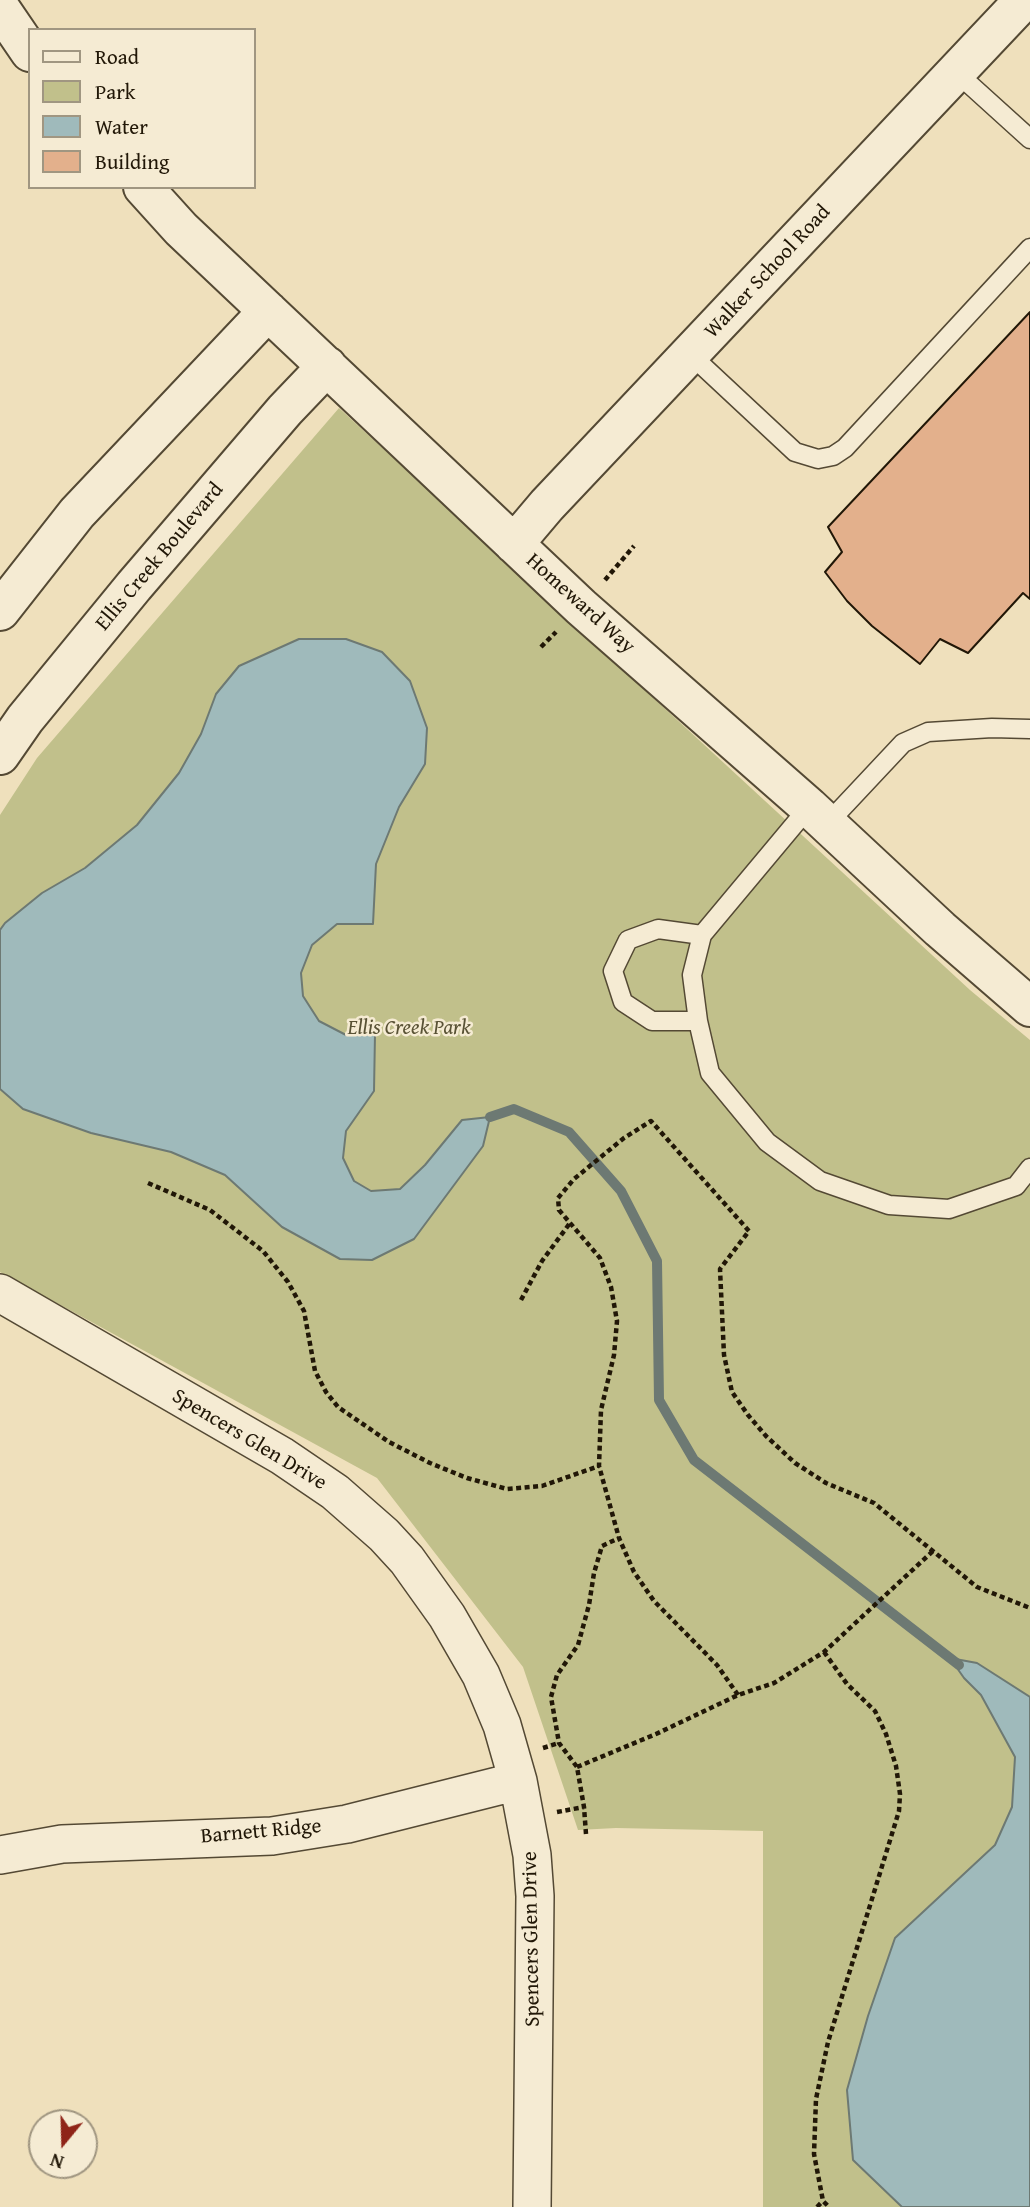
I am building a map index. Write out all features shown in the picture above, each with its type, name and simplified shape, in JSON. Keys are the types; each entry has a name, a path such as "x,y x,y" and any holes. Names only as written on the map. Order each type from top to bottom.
{"street":[{"name":"Walker School Road","path":"513,544 1024,0"},
{"path":"0,8 28,49"},
{"name":"Homeward Way","path":"144,189 181,229 581,607 1030,1007"},
{"path":"0,611 77,513 268,312"},
{"name":"Ellis Creek Boulevard","path":"0,755 25,719 134,586 285,410 327,366"},
{"name":"Spencers Glen Drive","path":"0,1293 282,1456 335,1492 384,1535 407,1560 447,1616 481,1675 502,1725 518,1781 532,1855 535,1896 532,2207"},
{"name":"Barnett Ridge","path":"0,1855 62,1844 272,1836 347,1824 518,1781"}],"lane":[{"path":"956,72 1030,139"},
{"path":"691,355 795,452 818,458 833,456 845,448 1030,248"},
{"path":"1030,729 992,728 928,732 903,743 818,816 702,935 692,975 698,1021 710,1073 767,1142 820,1181 889,1205 949,1209 1016,1186 1030,1168"},
{"path":"698,1021 652,1021 623,1002 613,971 628,940 659,929 702,935"}],"path":[{"path":"738,1695 717,1665 653,1601 634,1572 619,1538 599,1466 601,1410 614,1355 617,1321 611,1287 600,1258 559,1210 558,1198 574,1179 624,1138 651,1121 749,1231 720,1269 724,1355 732,1392 748,1415 795,1463 825,1483 874,1503 977,1587 1030,1608"},
{"path":"148,1183 210,1210 263,1251 288,1282 304,1311 315,1371 326,1392 338,1407 389,1442 430,1464 507,1489 542,1486 599,1466"},
{"path":"521,1300 537,1269 570,1223"},
{"path":"586,1834 577,1767 559,1743 551,1698 557,1675 579,1644 602,1546 619,1538"},
{"path":"577,1767 656,1734 738,1695 774,1683 824,1652 933,1551"},
{"path":"824,1652 847,1684 875,1710 896,1766 900,1794 899,1811 828,2042 816,2099 814,2154 823,2201 829,2207"},
{"path":"817,2207 823,2201"}],"green space":[{"name":"Ellis Creek Park","path":"339,408 970,990 1030,1040 1030,2207 763,2207 763,1831 616,1828 578,1830 523,1667 377,1478 0,1272 0,815 37,758"}],"water":[{"path":"299,639 346,639 382,652 410,681 427,728 425,764 399,807 376,864 373,924 337,924 312,945 301,973 303,996 319,1021 346,1035 375,1034 374,1091 346,1131 343,1158 354,1181 371,1191 400,1189 425,1165 462,1120 490,1117 483,1146 414,1239 372,1260 340,1259 282,1227 225,1175 171,1152 91,1133 23,1109 0,1089 0,930 42,893 85,868 137,825 179,773 201,734 216,694 239,666"},
{"path":"950,1658 977,1663 1030,1697 1030,2207 902,2207 853,2160 847,2090 868,2016 895,1938 995,1845 1012,1807 1015,1757 981,1695 964,1678"}],"building":[{"path":"1030,312 1030,599 1023,593 968,653 940,639 920,664 872,626 847,601 825,572 842,552 828,527"}],"waterway":[{"path":"490,1117 514,1109 569,1132 621,1191 657,1261 659,1400 694,1460 959,1665"}]}
